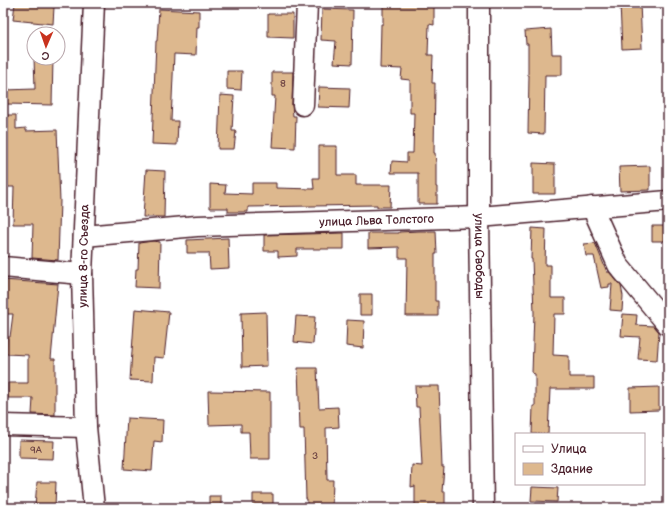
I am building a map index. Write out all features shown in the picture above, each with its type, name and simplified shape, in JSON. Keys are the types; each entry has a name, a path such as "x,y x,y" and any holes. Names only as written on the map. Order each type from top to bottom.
{"street":[{"name":"улица 8-го Съезда","path":"94,3 82,274 86,427 94,508"},
{"path":"303,105 307,3"},
{"name":"улица Свободы","path":"479,3 479,217 483,508"},
{"name":"улица Льва Толстого","path":"84,236 197,226 479,217 668,200"},
{"path":"592,207 618,265 668,324"},
{"path":"3,267 82,274"},
{"path":"3,425 86,427"}],"building":[{"path":"15,3 53,3 53,24 13,20"},
{"path":"383,3 434,3 434,25 429,24 428,55 433,55 432,83 435,83 434,153 436,163 437,204 418,204 418,173 391,173 392,161 407,162 407,153 413,153 414,113 410,113 410,80 401,79 402,69 380,68"},
{"path":"620,3 640,3 642,48 622,49"},
{"path":"159,9 199,11 196,55 174,54 171,121 178,121 177,145 152,144 156,41"},
{"path":"322,9 353,10 352,64 334,63 336,41 321,40"},
{"path":"268,14 293,14 293,38 268,37"},
{"path":"551,29 552,54 562,54 562,75 545,75 544,134 528,133 529,75 528,44 526,44 525,31"},
{"path":"34,66 53,66 52,105 6,104 5,90 35,89"},
{"path":"227,71 242,71 241,90 227,89"},
{"path":"272,72 293,72 292,105 293,116 296,116 295,148 272,147 275,96 272,96"},
{"path":"319,87 350,88 349,108 318,107"},
{"path":"220,95 234,96 232,131 236,131 234,149 218,149"},
{"path":"3,115 16,115 16,129 26,128 26,131 57,130 60,201 58,260 32,258 33,224 13,224 14,187 6,187 5,144 3,144"},
{"path":"319,146 337,146 337,175 356,175 356,185 391,185 390,207 377,207 377,205 248,207 248,212 228,212 228,208 210,208 210,184 226,185 225,193 252,194 252,183 276,183 276,188 314,189 313,178 319,178"},
{"path":"533,163 555,164 555,194 533,194"},
{"path":"650,166 650,190 620,191 619,167"},
{"path":"146,170 165,171 164,217 143,217"},
{"path":"652,226 668,226 668,241 652,241"},
{"path":"532,228 546,229 545,265 551,265 551,298 565,298 565,314 554,314 553,355 569,356 569,377 594,377 594,389 550,389 548,433 532,433 533,406 535,406 535,374 532,373 534,313 531,259"},
{"path":"436,231 437,254 435,254 435,301 438,301 438,316 406,316 407,258 399,258 399,247 368,248 368,233"},
{"path":"344,233 344,249 297,249 297,256 278,257 278,251 264,251 264,235"},
{"path":"228,238 229,268 210,269 209,253 187,253 187,240"},
{"path":"153,241 160,242 159,288 135,287 136,269 138,269 139,243"},
{"path":"595,243 607,272 609,272 621,286 623,296 622,311 610,310 612,284 609,284 609,287 601,288 594,256 586,256 584,244"},
{"path":"3,280 58,284 51,359 55,359 55,415 32,414 33,398 8,398 8,383 28,383 28,355 6,354 7,337 10,337 13,314 3,314"},
{"path":"360,294 372,294 372,315 360,315"},
{"path":"135,309 169,312 164,358 154,357 153,381 130,380"},
{"path":"266,312 267,366 242,367 241,313"},
{"path":"623,314 637,315 636,325 654,326 659,332 657,360 638,359 640,337 621,336"},
{"path":"296,316 315,317 313,344 294,342"},
{"path":"347,320 364,321 363,348 346,346"},
{"path":"298,368 317,368 319,408 338,407 339,427 326,428 327,480 333,480 332,508 307,508 304,429 300,429"},
{"path":"415,386 439,386 442,467 444,467 442,492 445,492 445,508 415,508 415,486 411,487 412,465 422,466 419,407 416,407"},
{"path":"659,387 659,410 630,411 630,388"},
{"path":"208,391 270,392 270,459 250,459 249,432 241,432 241,424 209,425"},
{"path":"127,418 163,420 162,442 154,441 152,471 124,469"},
{"path":"19,440 54,441 53,459 19,458"},
{"path":"37,482 56,482 55,507 35,506"},
{"path":"532,487 558,488 557,502 531,501"},
{"path":"253,494 273,494 273,508 253,508"},
{"path":"209,496 221,496 221,508 209,508"}]}
